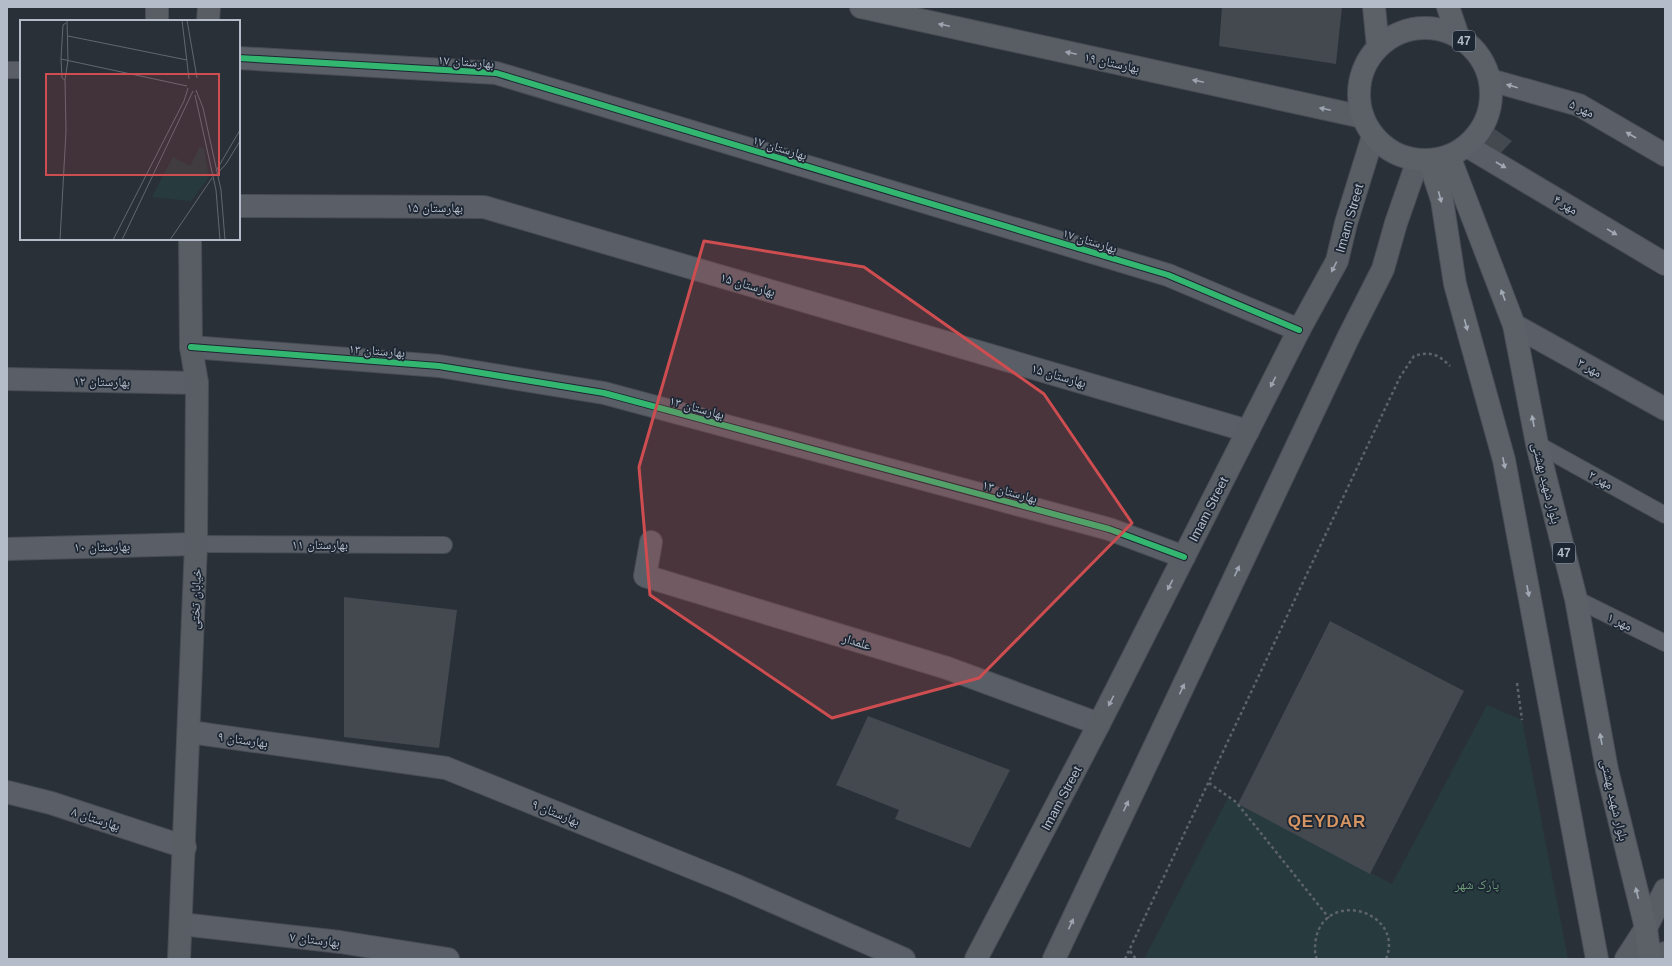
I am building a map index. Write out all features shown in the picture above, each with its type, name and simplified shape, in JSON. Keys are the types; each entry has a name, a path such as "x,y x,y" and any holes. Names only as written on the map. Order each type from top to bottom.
{"main road":[{"path":"157,7 157,20"},
{"path":"208,20 209,7"},
{"name":"بهارستان ۱۹","path":"861,7 1363,117"},
{"path":"1374,7 1378,47"},
{"name":"47","path":"1448,7 1458,36"},
{"name":"47","path":"1425,28 1442,30 1458,36 1473,47 1484,62 1490,80 1492,98 1488,116 1479,132 1441,155 1401,156 1386,147 1373,136 1363,117 1359,98 1360,80 1366,62 1378,47 1391,37 1407,30 1425,28"},
{"name":"Imam Street","path":"976,959 1099,724 1299,330 1337,262 1346,223 1373,136"},
{"path":"1054,959 1349,336 1383,269 1396,223 1441,155"},
{"path":"1441,155 1442,200 1455,284 1504,460 1597,959"},
{"name":"بلوار شهید بهشتی","path":"1441,155 1514,325 1537,444 1576,599 1607,770 1646,928 1650,959"},
{"name":"خیابان تختی","path":"179,959 190,732 196,544 197,383 191,347 190,240"},
{"path":"1626,959 1646,928 1665,890"},
{"path":"1658,959 1665,952"}],"street":[{"name":"بهارستان ۱۷","path":"240,58 496,73 1168,275 1299,330"},
{"name":"مهر ۵","path":"1490,80 1579,105 1665,155"},
{"name":"مهر ۴","path":"1441,155 1665,264"},
{"name":"بهارستان ۱۵","path":"240,206 484,207 1248,430"},
{"name":"مهر ۳","path":"1514,325 1665,409"},
{"name":"بهارستان ۱۳","path":"191,347 439,366 604,393 1109,529 1184,557"},
{"name":"بهارستان ۱۲","path":"7,379 197,383"},
{"name":"علمدار","path":"651,542 645,576 947,668 1099,724"},
{"name":"بهارستان ۱۰","path":"7,549 196,544"},
{"name":"بهارستان ۹","path":"190,732 446,768 735,885 904,959"},
{"name":"بهارستان ۸","path":"7,792 51,803 185,848"},
{"name":"بهارستان ۷","path":"181,924 340,942 448,959"}],"lane":[{"path":"7,70 20,70"},
{"name":"مهر ۲","path":"1537,444 1665,515"},
{"name":"بهارستان ۱۱","path":"196,544 444,545"},
{"name":"مهر ۱","path":"1576,599 1665,643"}],"path":[{"path":"1125,959 1400,377 1414,356 1425,353 1441,356 1452,367"},
{"path":"1517,681 1522,720"},
{"path":"1209,783 1236,802 1329,918"},
{"path":"1317,959 1315,944 1318,932 1329,918 1334,914 1345,910 1357,910 1369,913 1378,920 1385,930 1388,942 1386,959"},
{"path":"1130,951 1136,959"}],"highlighted area":[{"path":"704,241 864,267 1044,394 1132,523 979,678 832,718 650,595 639,467"}],"green space":[{"name":"پارک شهر","path":"1487,705 1522,720 1568,959 1144,959 1228,798 1392,884"}],"building":[{"path":"1222,7 1342,7 1336,64 1219,46"},
{"path":"1490,126 1512,141 1493,161 1478,144"},
{"path":"344,597 457,610 439,748 344,737"},
{"path":"1330,621 1464,691 1370,874 1238,804"},
{"path":"868,716 1010,770 970,848 895,819 899,810 836,785"}],"cycle path":[{"path":"240,58 496,73 1168,275 1299,330"},
{"path":"191,347 439,366 604,393 1109,529 1184,557"}],"district":[{"name":"QEYDAR","path":"1327,821"}]}
